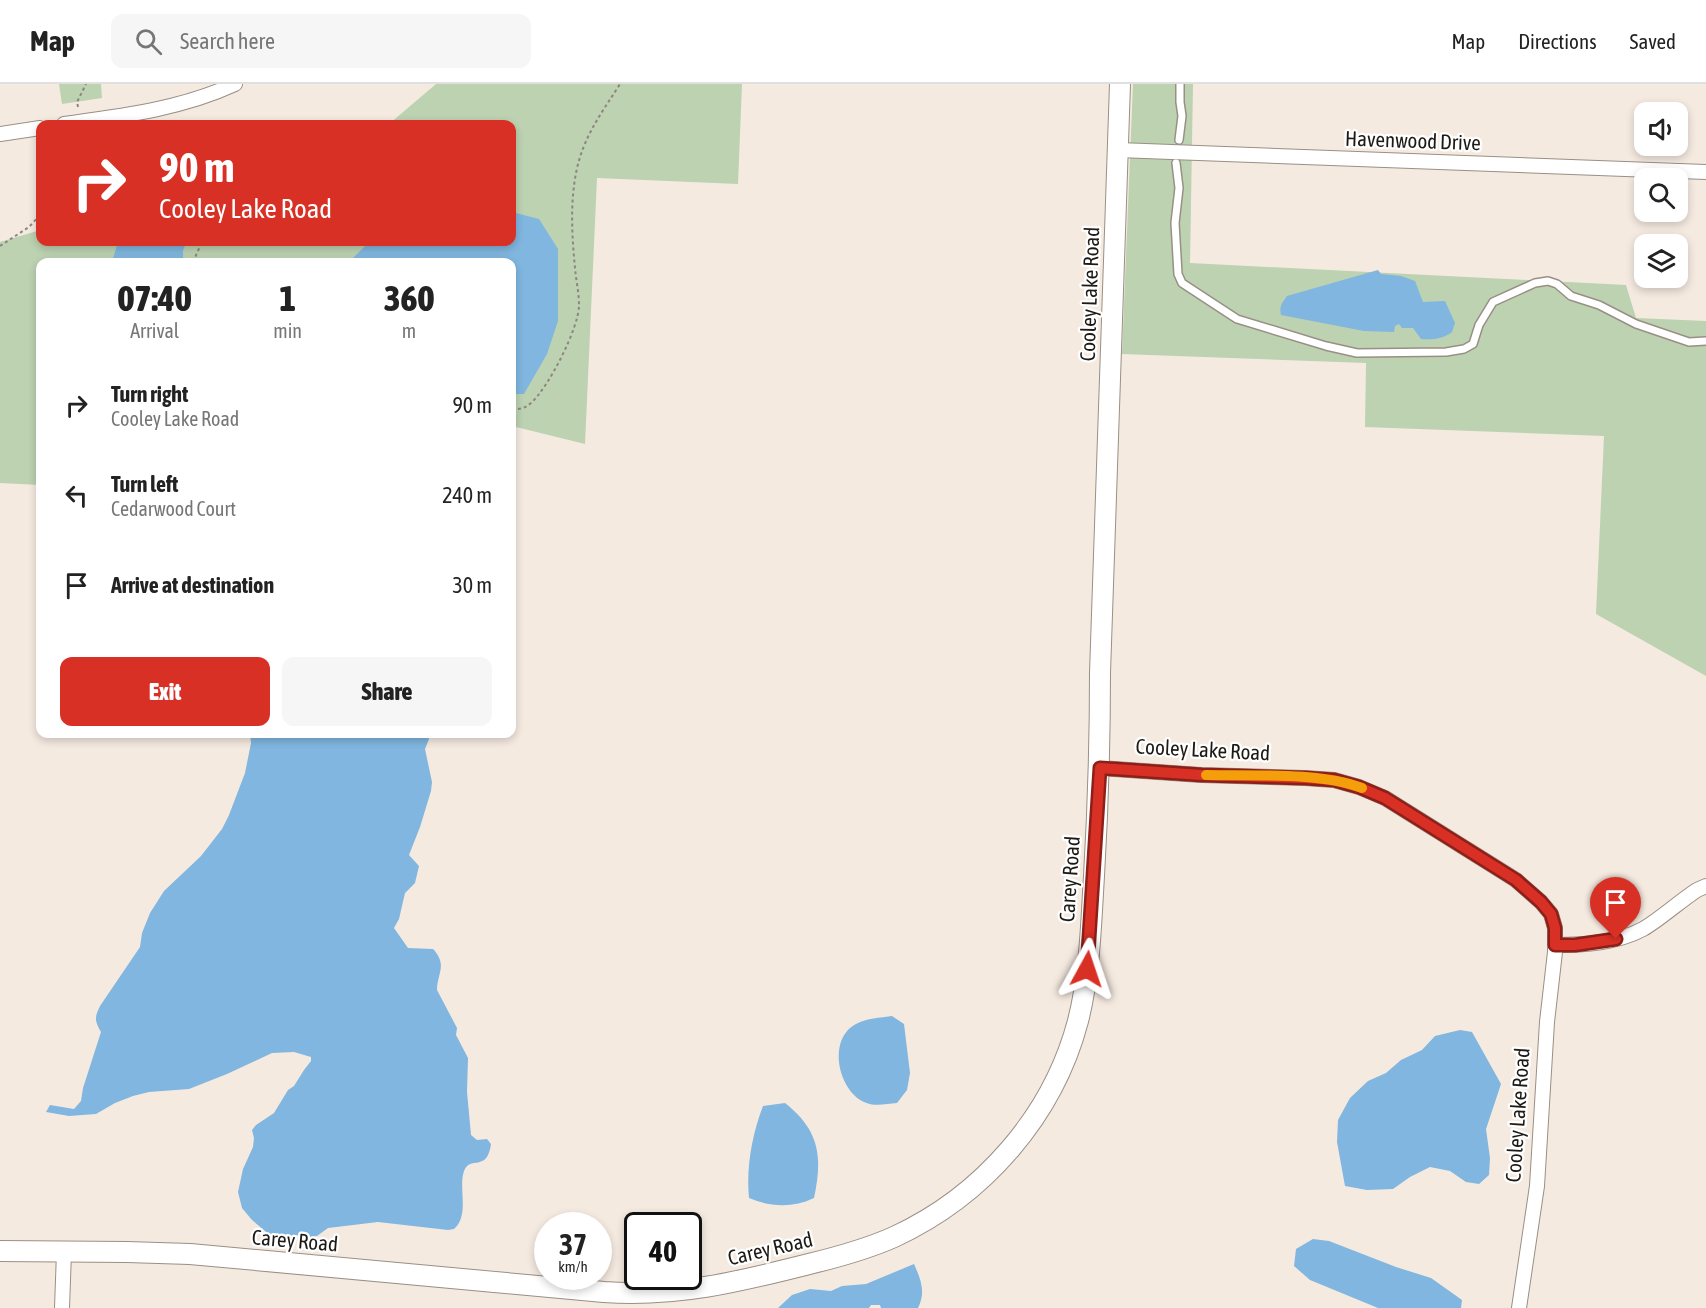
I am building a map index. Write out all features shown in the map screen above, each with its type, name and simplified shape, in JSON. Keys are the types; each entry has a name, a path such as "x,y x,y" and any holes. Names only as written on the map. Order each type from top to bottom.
{"street":[{"path":"93,120 155,110 192,100 235,84"},
{"name":"Cooley Lake Road","path":"1120,84 1100,673 1100,768 1334,780 1359,787 1385,798 1516,880 1551,914 1555,928 1555,945 1547,1022 1537,1186 1519,1308"},
{"path":"0,134 36,129"},
{"name":"Havenwood Drive","path":"1118,150 1706,172"},
{"name":"Carey Road","path":"0,1251 190,1254 604,1292 651,1294 699,1289 790,1269 855,1252 900,1234 947,1206 993,1168 1026,1129 1058,1075 1078,1021 1086,979 1100,768"},
{"path":"1555,945 1575,945 1616,939 1644,929 1697,890 1706,886"},
{"path":"62,1308 64,1252"}],"lane":[{"path":"1179,140 1182,116 1180,84"},
{"path":"1176,164 1179,188 1175,223 1178,274 1182,283 1237,319 1357,353 1371,355 1446,352 1464,349 1473,344 1479,325 1493,302 1535,283 1548,281 1557,284 1571,296 1599,305 1636,324 1689,342 1706,341"}],"path":[{"path":"81,120 77,102 87,84"},
{"path":"516,410 531,403 544,387 575,324 579,306 572,233 575,176 581,150 596,118 620,84"},
{"path":"0,246 29,227 36,219"}],"green space":[{"path":"59,84 101,84 102,98 62,104"},
{"path":"436,84 742,84 738,184 597,178 585,444 516,427 516,258 36,258 36,485 0,483 0,242 36,231 36,246 516,246 516,120 394,120"},
{"path":"1133,84 1193,84 1190,263 1626,285 1636,318 1706,321 1706,676 1596,614 1604,436 1365,427 1366,363 1122,354"}],"water":[{"path":"516,213 539,219 558,249 558,321 547,354 524,394 516,394 516,258 353,258 365,246 516,246"},
{"path":"117,246 185,246 183,258 113,258"},
{"path":"1378,270 1381,274 1401,276 1415,281 1423,302 1445,301 1455,323 1452,332 1437,339 1421,339 1413,328 1402,328 1399,324 1395,326 1394,332 1364,331 1281,315 1282,303 1287,296"},
{"path":"250,738 429,738 425,749 432,782 431,791 409,855 419,866 415,883 405,893 399,919 394,928 408,948 433,949 440,960 441,969 437,990 457,1028 456,1035 468,1058 467,1092 471,1135 477,1140 487,1139 491,1144 486,1158 470,1164 464,1171 463,1209 459,1223 454,1229 378,1222 328,1228 317,1236 288,1237 271,1236 252,1220 242,1208 238,1192 243,1169 253,1147 252,1130 274,1113 288,1090 294,1086 311,1061 311,1057 294,1052 272,1053 189,1089 149,1092 133,1096 96,1114 69,1116 46,1112 50,1105 74,1109 81,1101 101,1032 96,1019 98,1010 140,947 142,933 150,913 164,891 201,856 222,829 245,773"},
{"path":"892,1016 904,1024 910,1073 907,1090 897,1103 868,1104 855,1096 842,1076 839,1064 841,1041 847,1031 860,1022"},
{"path":"1460,1030 1472,1032 1501,1084 1486,1129 1490,1158 1489,1175 1479,1184 1466,1182 1450,1171 1430,1167 1393,1189 1367,1190 1345,1186 1337,1142 1338,1120 1350,1098 1368,1081 1386,1073 1401,1060 1422,1050 1435,1036"},
{"path":"785,1103 805,1123 816,1145 817,1183 814,1198 790,1205 773,1205 749,1198 749,1163 763,1106"},
{"path":"1313,1239 1329,1241 1431,1278 1462,1300 1461,1308 1378,1308 1310,1280 1294,1266 1296,1249"},
{"path":"914,1264 922,1286 922,1297 918,1308 881,1308 880,1305 871,1305 869,1308 778,1308 792,1295 810,1289 831,1291 842,1286 866,1284"}],"slow traffic":[{"path":"1206,775 1334,780 1362,788"}],"route":[{"path":"1087,969 1100,768 1334,780 1359,787 1385,798 1516,880 1551,914 1555,928 1555,945 1575,945 1616,939"}]}
